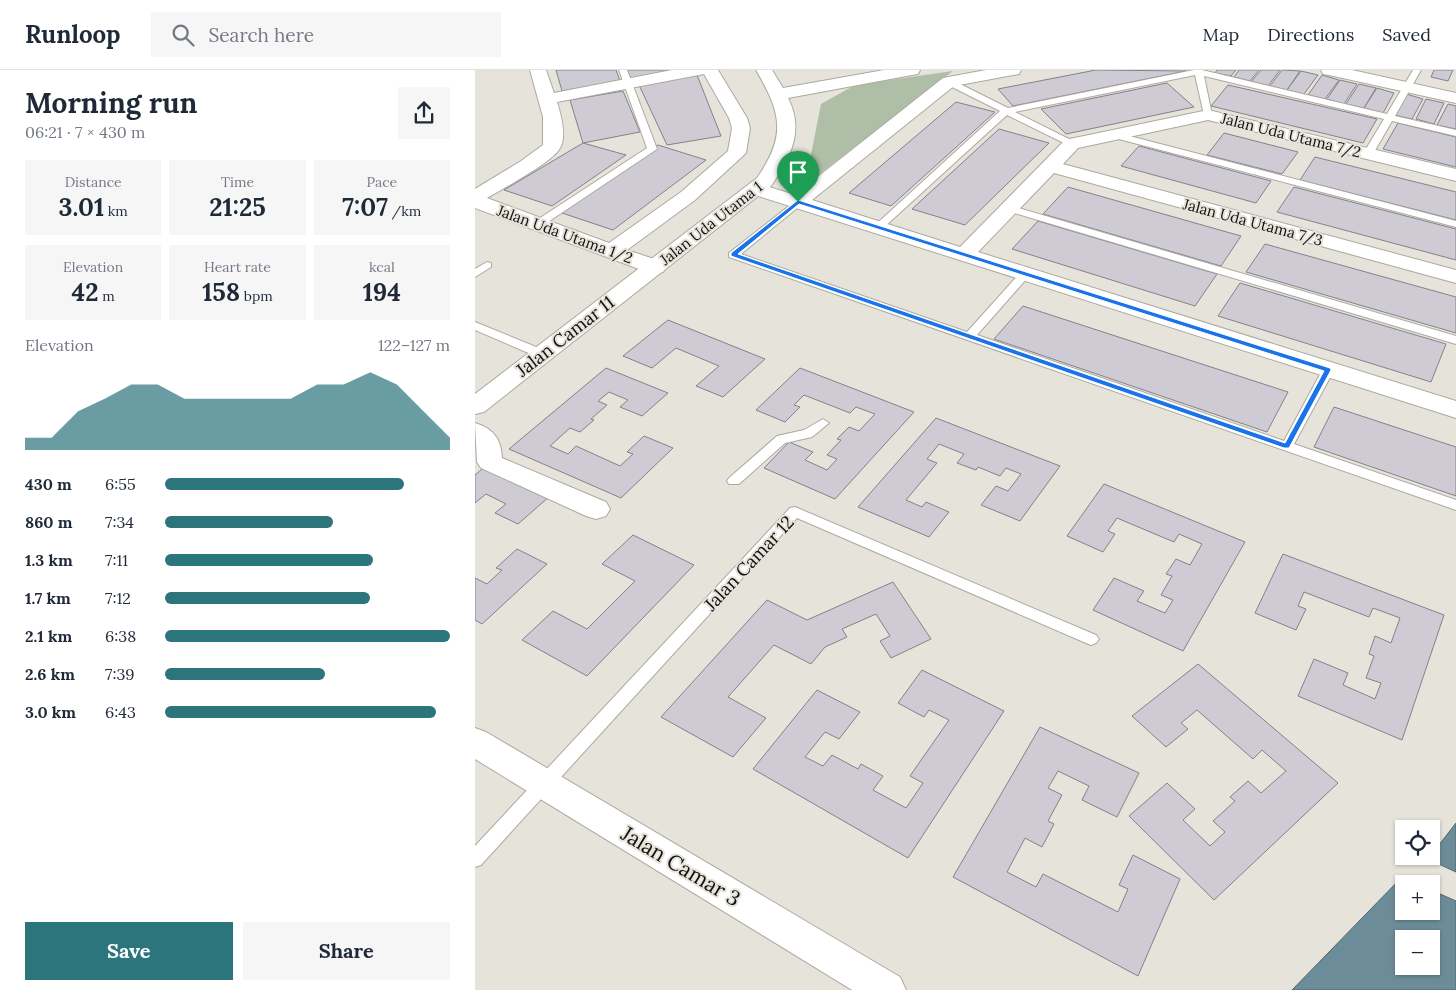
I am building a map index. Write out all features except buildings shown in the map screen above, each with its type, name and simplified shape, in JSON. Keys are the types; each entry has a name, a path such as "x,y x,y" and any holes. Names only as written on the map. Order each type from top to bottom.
{"street":[{"path":"475,199 528,166 552,147 555,132 548,99 538,70"},
{"path":"548,99 626,77 699,70"},
{"path":"612,251 688,196 737,153 741,128 710,70"},
{"name":"Jalan Uda Utama 1","path":"655,267 756,189 772,171 786,148 789,126 779,94 764,70"},
{"path":"768,70 791,81 841,83"},
{"path":"779,94 911,70"},
{"path":"798,202 949,82 1013,70"},
{"path":"1329,70 1456,98"},
{"path":"789,126 814,95 841,83"},
{"name":"Jalan Uda Utama 7/2","path":"1072,144 1208,115 1456,175"},
{"path":"964,255 1072,144"},
{"name":"Jalan Uda Utama 7/3","path":"1049,166 1456,277"},
{"path":"756,189 1456,410"},
{"name":"Jalan Uda Utama 1/2","path":"475,199 655,267"},
{"name":"Jalan Camar 11","path":"475,406 655,267"},
{"path":"475,432 488,441 490,462 596,509"},
{"name":"Jalan Camar 3","path":"475,742 887,990"}],"lane":[{"path":"1368,154 1417,70"},
{"path":"1198,71 1208,115"},
{"path":"878,227 1006,110 1198,71 1456,133"},
{"path":"538,224 652,149 626,77"},
{"path":"949,82 1072,144"},
{"path":"1115,135 1456,224"},
{"path":"798,202 733,255 1456,505"},
{"path":"1008,208 1456,340"},
{"path":"475,274 487,265"},
{"path":"970,336 1025,274"},
{"path":"475,326 543,354"},
{"path":"1287,446 1328,370"},
{"path":"734,481 781,439 807,434 823,423"},
{"name":"Jalan Camar 12","path":"545,784 795,512 1091,639"},
{"path":"475,859 545,784"}],"green space":[{"path":"953,71 805,185 821,104 855,85"}],"water":[{"path":"1456,823 1456,872 1440,865 1440,844"},
{"path":"1395,884 1395,920 1440,920 1440,894 1456,901 1456,990 1292,990"}],"route":[{"path":"798,202 1328,370 1287,446 733,255 798,202"}]}
